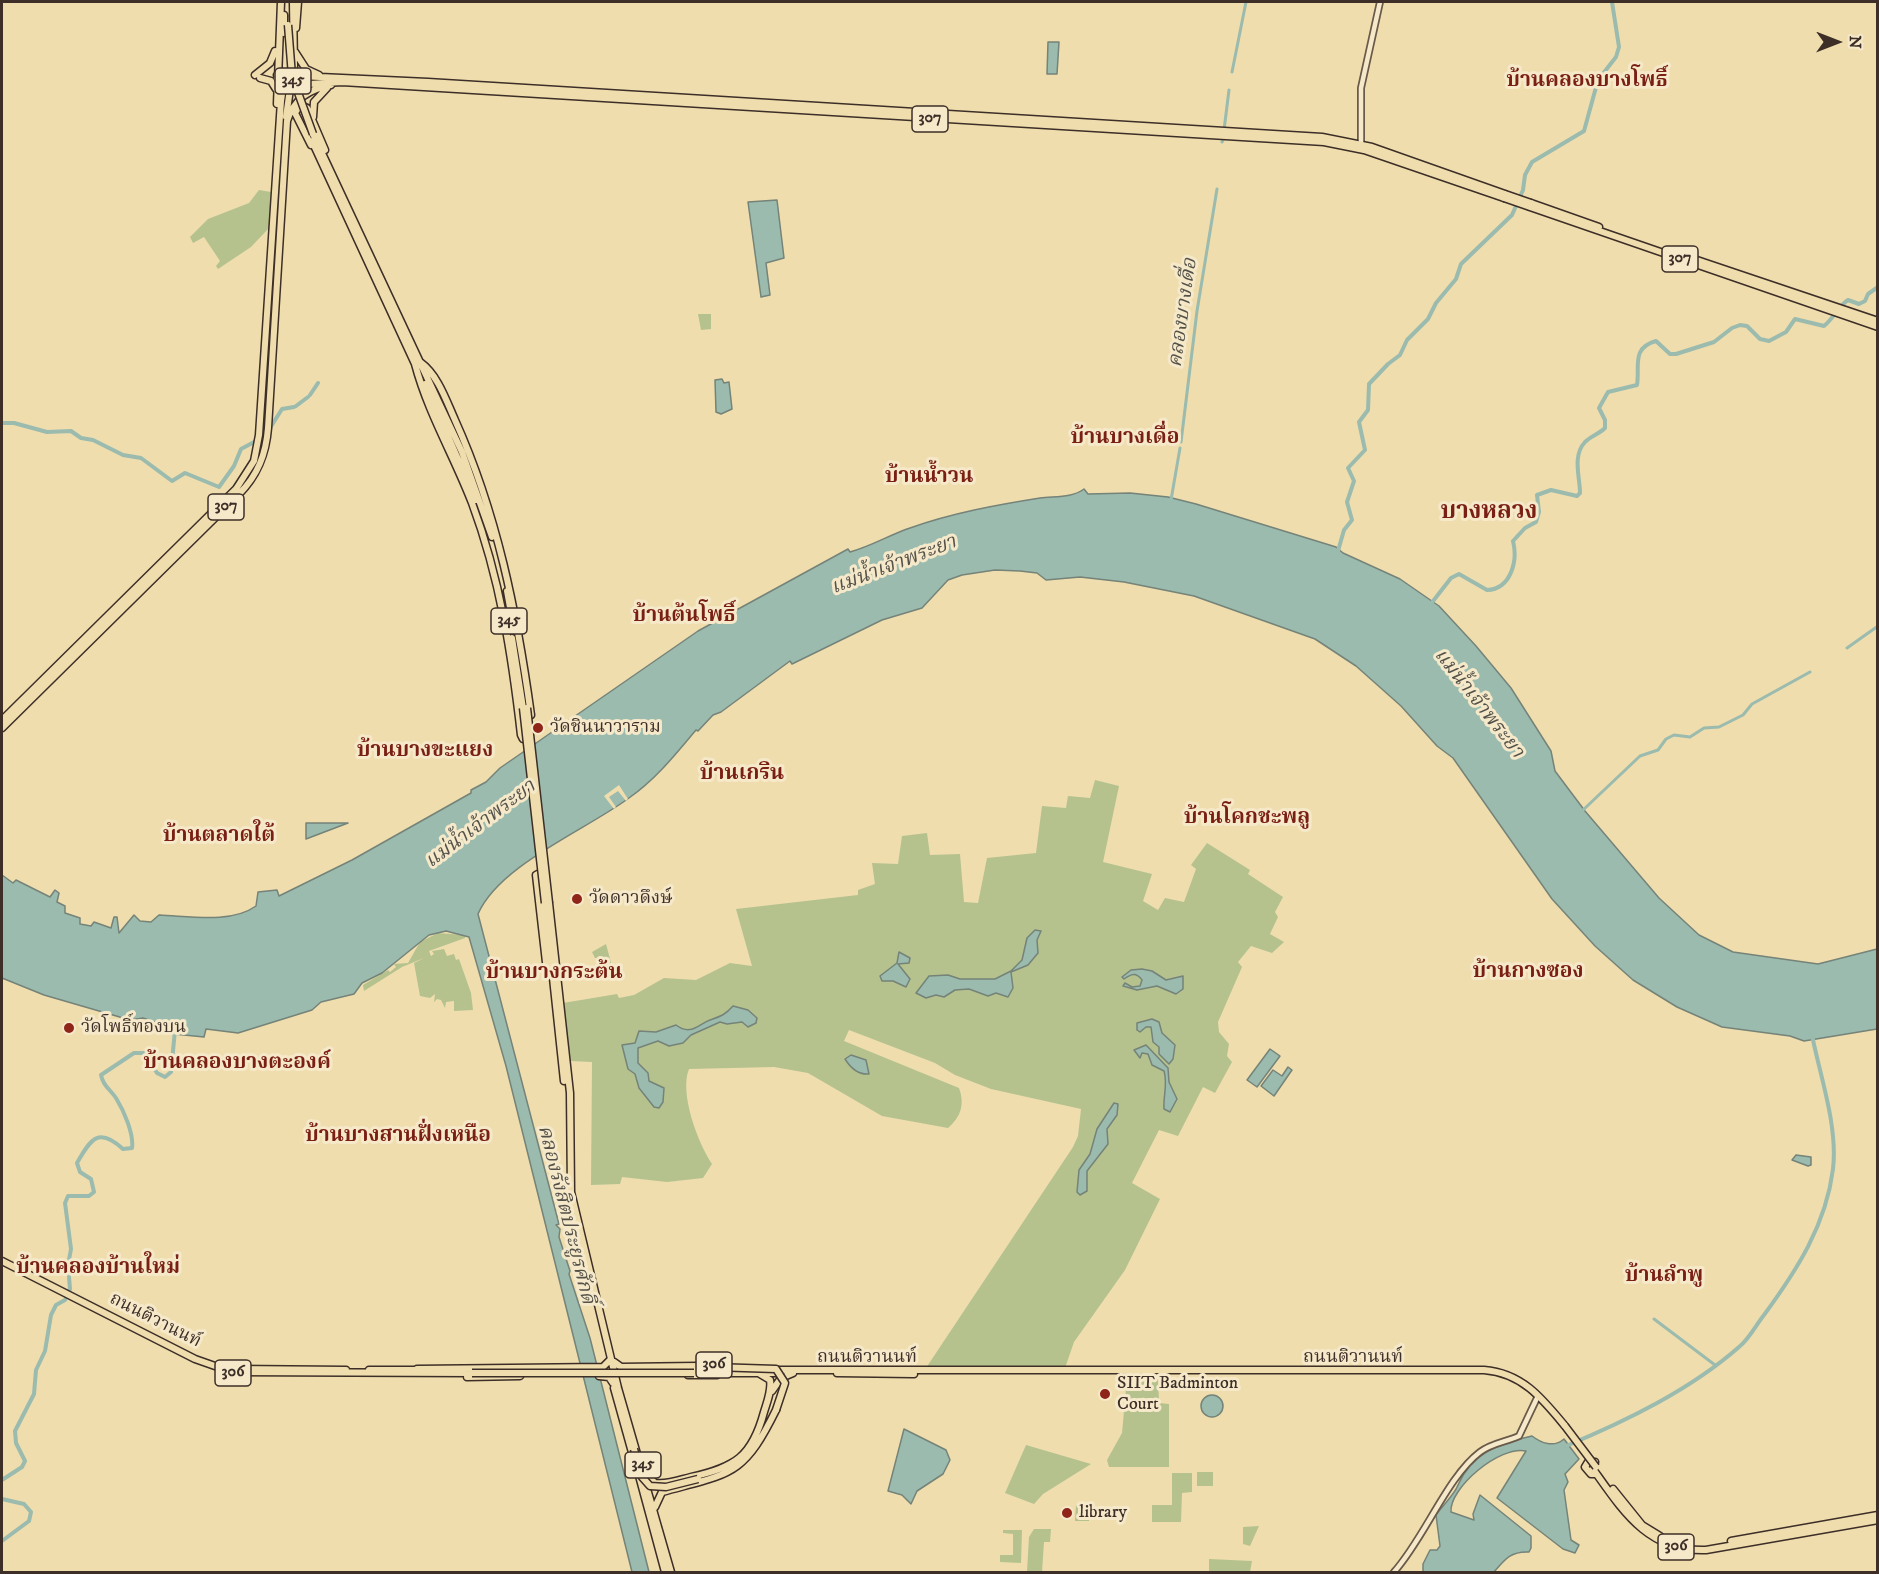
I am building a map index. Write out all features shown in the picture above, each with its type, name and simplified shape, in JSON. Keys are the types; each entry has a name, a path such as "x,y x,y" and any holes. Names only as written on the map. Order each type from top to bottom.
{"main road":[{"name":"345","path":"280,76 277,49 280,11 285,2"},
{"name":"345","path":"285,2 294,84 313,137 343,197 491,525 502,569 525,708 547,903 566,1095 567,1190 665,1572"},
{"name":"345","path":"285,2 280,32 291,87 335,191 385,293"},
{"path":"277,49 285,64 292,64 295,57 285,2"},
{"path":"280,76 290,69 295,57 298,2"},
{"path":"277,96 272,82 257,76 272,60 277,49 280,11"},
{"name":"345","path":"294,80 295,57"},
{"path":"295,57 306,69 323,77"},
{"name":"307","path":"2,720 33,693 129,599 236,489 249,471 258,443 264,348 269,335 285,138 277,96 280,76 315,82 579,94"},
{"name":"307","path":"294,80 323,77 1341,144 1531,205 1845,313 1878,327"},
{"path":"281,121 283,89 294,80 315,82"},
{"name":"307","path":"129,599 245,489 257,471 267,437 272,348 269,335 281,121 294,80"},
{"path":"285,138 288,116 297,101 310,92 348,83"},
{"path":"314,122 312,107 316,98 332,85"},
{"path":"335,191 295,112 300,105 307,108 314,122 343,197"},
{"path":"285,138 291,123 296,122 303,128"},
{"name":"307","path":"1026,122 1310,136 1361,143 1445,176"},
{"name":"307","path":"1845,313 1878,321"},
{"path":"264,348 268,346 272,348"},
{"path":"423,373 446,399 470,453 486,546 508,635 520,735 526,740 533,734 519,633 491,525"},
{"name":"345","path":"477,496 518,657"},
{"path":"486,546 487,535"},
{"path":"518,657 519,633"},
{"path":"508,635 518,657"},
{"name":"307","path":"2,728 33,693"},
{"path":"542,870 549,874 560,975 558,1012 548,973 536,875 542,870"},
{"name":"ถนนติวานนท์","path":"2,1258 218,1365 251,1370 869,1372"},
{"name":"345","path":"611,1359 613,1383 642,1463 671,1572"},
{"name":"ถนนติวานนท์","path":"411,1372 600,1367 607,1365 611,1359 619,1367 753,1365 803,1370"},
{"path":"635,1367 636,1376 621,1377 617,1389 642,1477 650,1486 666,1487 726,1474"},
{"path":"658,1484 654,1490 662,1492 726,1474 741,1464 755,1450 776,1410 785,1383 776,1370 713,1367 693,1371"},
{"path":"554,1368 550,1372 554,1376"},
{"path":"570,1368 575,1372 575,1376"},
{"name":"ถนนติวานนท์","path":"693,1371 750,1373"},
{"name":"ถนนติวานนท์","path":"1336,1371 1487,1374 1516,1383 1537,1398 1563,1427"},
{"name":"ถนนติวานนท์","path":"636,1376 869,1372 1497,1371 1532,1388 1640,1529 1679,1548 1706,1550 1878,1517"},
{"name":"ถนนติวานนท์","path":"411,1372 430,1377 603,1376 609,1377 613,1383"},
{"path":"758,1373 774,1383"},
{"path":"642,1463 649,1479 658,1484 722,1469 740,1459 758,1432 774,1383 793,1373"},
{"path":"715,1475 737,1464 753,1448 761,1433 774,1383"},
{"name":"ถนนติวานนท์","path":"1596,1471 1642,1525 1665,1539 1686,1546 1706,1546 1878,1517"},
{"path":"657,1520 656,1503 662,1492"},
{"name":"306","path":"1791,1534 1878,1517"}],"street":[{"path":"1361,143 1361,88 1380,2"},
{"path":"1394,1572 1409,1555 1470,1460 1486,1448 1519,1436 1537,1398"}],"green space":[{"path":"259,190 271,192 269,228 251,247 218,269 216,266 220,261 204,237 193,243 190,237 208,219 249,203"},
{"path":"698,314 711,314 711,329 701,330"},
{"path":"1095,780 1119,786 1103,862 1152,874 1143,901 1158,910 1165,898 1184,902 1196,869 1191,865 1207,843 1250,870 1248,874 1283,897 1275,912 1278,917 1270,934 1284,942 1272,953 1251,946 1238,962 1242,967 1218,1022 1219,1032 1229,1044 1227,1056 1232,1062 1215,1093 1203,1087 1178,1136 1159,1130 1132,1183 1160,1199 1125,1270 1074,1342 1065,1368 926,1368 1073,1147 1078,1136 1081,1109 991,1089 955,1075 935,1063 849,1030 844,1041 959,1088 962,1105 959,1115 952,1124 948,1128 882,1116 808,1073 774,1067 689,1069 686,1091 691,1118 712,1164 703,1178 667,1182 622,1177 620,1184 591,1185 592,1062 570,1061 563,1003 617,994 619,998 634,995 664,978 696,980 730,963 752,966 736,909 858,895 858,890 875,884 872,863 898,864 902,836 927,833 930,855 960,854 964,902 978,903 987,858 1036,853 1042,806 1066,808 1068,796 1090,798"},
{"path":"438,933 465,935 465,938 429,951 431,956 434,954 432,951 444,949 447,956 454,954 456,960 459,959 471,993 473,1010 454,1011 454,1001 446,1002 445,1008 441,1000 437,999 434,1002 435,994 430,998 420,996 414,963 424,958 402,967 364,991 363,985 388,970 390,972 396,967 394,964 408,963 420,942"},
{"path":"606,944 614,974 609,976 605,964 601,963 599,958 595,958 592,952"},
{"path":"1127,1378 1158,1378 1159,1403 1169,1404 1169,1467 1109,1467 1107,1460 1122,1433"},
{"path":"1026,1445 1091,1464 1043,1494 1034,1504 1005,1493"},
{"path":"1197,1472 1213,1472 1213,1486 1197,1486"},
{"path":"1172,1473 1192,1473 1192,1492 1182,1493 1181,1522 1152,1522 1152,1505 1172,1505"},
{"path":"1076,1505 1089,1505 1089,1521 1075,1521"},
{"path":"1259,1526 1250,1546 1243,1544 1243,1527"},
{"path":"1034,1529 1051,1529 1050,1542 1044,1542 1042,1572 1027,1572 1029,1537"},
{"path":"1003,1530 1022,1530 1021,1563 1000,1562 1000,1555 1013,1555 1013,1534 1003,1533"},
{"path":"1209,1559 1252,1561 1250,1572 1209,1572"}],"water":[{"path":"1048,42 1059,42 1057,74 1047,74"},
{"path":"777,200 784,258 766,263 770,295 761,297 748,202"},
{"path":"722,379 724,383 729,382 732,409 721,414 716,412 715,380"},
{"name":"แม่น้ำเจ้าพระยา","path":"1084,489 1088,494 1130,493 1168,497 1196,504 1336,547 1343,553 1400,579 1439,606 1476,646 1511,688 1551,751 1555,771 1585,811 1659,898 1699,935 1733,952 1818,964 1877,949 1877,1029 1804,1041 1790,1036 1722,1027 1677,1007 1633,980 1595,946 1552,899 1453,758 1437,746 1401,706 1356,666 1315,639 1194,596 1124,582 1080,577 1046,580 1037,573 995,570 962,575 948,580 922,608 882,620 792,664 790,661 721,712 713,715 639,791 524,864 489,896 478,914 559,1224 556,1225 560,1229 559,1237 590,1338 649,1572 632,1572 506,1066 469,937 446,931 429,935 382,973 362,983 354,994 321,1002 312,1010 238,1033 206,1029 204,1037 174,1034 173,1028 143,1018 130,1020 44,995 2,978 2,875 13,883 16,880 50,897 55,890 59,893 57,902 65,906 65,913 80,918 80,924 91,926 94,922 111,928 114,917 117,917 119,933 134,915 140,921 151,922 159,915 209,918 246,912 256,906 258,892 277,890 279,896 352,860 471,793 471,790 486,782 500,768 698,631 848,549 850,552 858,550 910,528 958,514 1040,498 1069,495"},
{"path":"306,823 348,823 306,839"},
{"path":"1035,930 1041,931 1037,940 1038,953 1028,965 1011,972 1013,988 1008,997 996,993 988,996 969,989 955,990 944,997 936,995 926,998 916,993 929,976 948,975 960,979 995,979 1011,971 1022,960 1027,938"},
{"path":"899,952 910,958 909,963 898,964 910,979 906,987 893,981 882,981 880,976 897,963"},
{"path":"1131,970 1152,971 1166,980 1183,976 1183,989 1176,994 1157,986 1137,990 1123,986 1125,983 1132,987 1140,986 1142,980 1136,975 1124,979 1122,977"},
{"path":"733,1006 748,1010 757,1018 756,1023 748,1027 742,1022 727,1024 720,1022 691,1035 683,1043 669,1046 658,1041 638,1048 638,1063 648,1073 649,1081 664,1088 663,1102 659,1108 654,1107 639,1088 635,1074 628,1069 622,1045 635,1043 639,1031 656,1032 676,1025 690,1030 723,1015"},
{"path":"1152,1019 1159,1022 1162,1033 1175,1045 1173,1059 1169,1064 1159,1054 1159,1047 1153,1042 1151,1027 1146,1027 1140,1032 1137,1030 1137,1023"},
{"path":"1146,1045 1168,1068 1169,1082 1177,1099 1170,1112 1164,1109 1166,1081 1164,1071 1152,1065 1148,1054 1142,1053 1140,1058 1134,1050"},
{"path":"1270,1049 1280,1056 1257,1087 1247,1080"},
{"path":"851,1055 866,1060 869,1074 858,1072 849,1065 845,1059"},
{"path":"1288,1067 1292,1070 1274,1096 1261,1086 1273,1070 1282,1076"},
{"path":"1114,1103 1118,1104 1117,1115 1107,1129 1108,1144 1087,1171 1087,1191 1080,1195 1077,1192 1079,1170 1090,1154 1097,1129"},
{"path":"1796,1155 1811,1157 1811,1165 1792,1160"},
{"path":"1212,1395 1220,1398 1223,1406 1220,1414 1212,1417 1204,1414 1201,1406 1204,1398"},
{"path":"904,1429 946,1450 950,1460 943,1474 917,1491 911,1504 902,1495 888,1491"},
{"path":"1532,1436 1548,1444 1564,1439 1579,1459 1565,1474 1568,1482 1564,1490 1571,1540 1579,1545 1575,1553 1563,1549 1497,1498 1526,1451 1515,1451 1490,1461 1478,1470 1458,1492 1451,1512 1474,1520 1473,1514 1480,1495 1531,1536 1529,1552 1517,1553 1509,1557 1494,1572 1423,1572 1423,1564 1430,1550 1437,1550 1440,1546 1436,1515 1471,1465 1479,1457 1498,1446"}],"pier":[{"path":"619,785 628,799 626,801 618,791 609,797 616,807 614,809 604,796"}],"waterway":[{"name":"คลองบางเดื่อ","path":"1232,72 1246,2"},
{"path":"1338,551 1344,530 1352,520 1347,502 1354,481 1348,468 1365,450 1359,422 1368,410 1369,384 1400,355 1407,340 1428,319 1436,303 1456,279 1461,264 1512,215 1523,190 1525,175 1532,162 1584,131 1598,80 1616,57 1619,47 1612,2"},
{"name":"คลองบางเดื่อ","path":"1224,130 1229,90"},
{"name":"คลองบางเดื่อ","path":"1181,442 1197,311 1217,189"},
{"path":"1430,605 1451,578 1459,574 1487,590 1502,585 1511,573 1514,557 1513,541 1525,528 1536,522 1539,512 1537,495 1551,490 1577,496 1580,493 1578,460 1581,448 1587,440 1605,428 1605,420 1599,408 1608,392 1637,385 1638,358 1648,344 1656,341 1670,354 1676,354 1714,342 1732,328 1740,325 1747,326 1760,339 1769,341 1786,332 1795,319 1824,326 1848,300 1859,304 1878,287"},
{"path":"310,395 318,383"},
{"path":"296,406 308,397"},
{"path":"270,428 282,409 294,407"},
{"path":"2,423 14,423 47,432 71,431 81,438 93,440 123,455 141,458 172,481 185,473 219,487 234,466 241,449 256,441"},
{"name":"คลองบางเดื่อ","path":"1171,500 1180,448"},
{"path":"1847,648 1878,626"},
{"path":"1583,810 1640,756 1658,750 1666,739 1674,735 1690,737 1704,728 1719,727 1743,715 1752,704 1810,672"},
{"path":"2,1480 22,1467 25,1461 16,1443 15,1431 34,1394 36,1370 45,1351 51,1315 56,1305 65,1300 70,1289 68,1265 71,1249 65,1203 68,1196 89,1196 94,1192 91,1179 80,1172 77,1163 96,1138 108,1138 123,1149 132,1148 130,1129 125,1116 116,1098 103,1082 101,1075 134,1053 144,1053 157,1073 165,1077 171,1072 175,1030"},
{"path":"1566,1446 1657,1403 1720,1363 1746,1340 1798,1264 1824,1209 1833,1169 1834,1153 1831,1119 1812,1035"},
{"path":"1654,1319 1715,1365"},
{"path":"2,1499 24,1504 31,1512 29,1521 2,1541"}],"place":[{"name":"วัดชินนาวาราม","path":"538,728"},
{"name":"วัดดาวดึงษ์","path":"577,899"},
{"name":"วัดโพธิ์ทองบน","path":"69,1028"},
{"name":"SIIT Badminton Court","path":"1105,1394"},
{"name":"library","path":"1067,1513"}],"district":[{"name":"บ้านคลองบางโพธิ์","path":"1587,82"},
{"name":"บ้านบางเดื่อ","path":"1125,439"},
{"name":"บ้านน้ำวน","path":"929,478"},
{"name":"บางหลวง","path":"1489,513"},
{"name":"บ้านต้นโพธิ์","path":"684,617"},
{"name":"บ้านบางขะแยง","path":"425,752"},
{"name":"บ้านเกริน","path":"742,775"},
{"name":"บ้านโคกชะพลู","path":"1247,819"},
{"name":"บ้านตลาดใต้","path":"219,837"},
{"name":"บ้านกางซอง","path":"1528,973"},
{"name":"บ้านบางกระต้น","path":"554,974"},
{"name":"บ้านคลองบางตะองค์","path":"237,1064"},
{"name":"บ้านบางสานฝั่งเหนือ","path":"398,1137"},
{"name":"บ้านคลองบ้านใหม่","path":"98,1269"},
{"name":"บ้านลำพู","path":"1664,1277"}],"water label":[{"name":"คลองรังสิตประยูรศักดิ์","path":"565,1215"}]}
